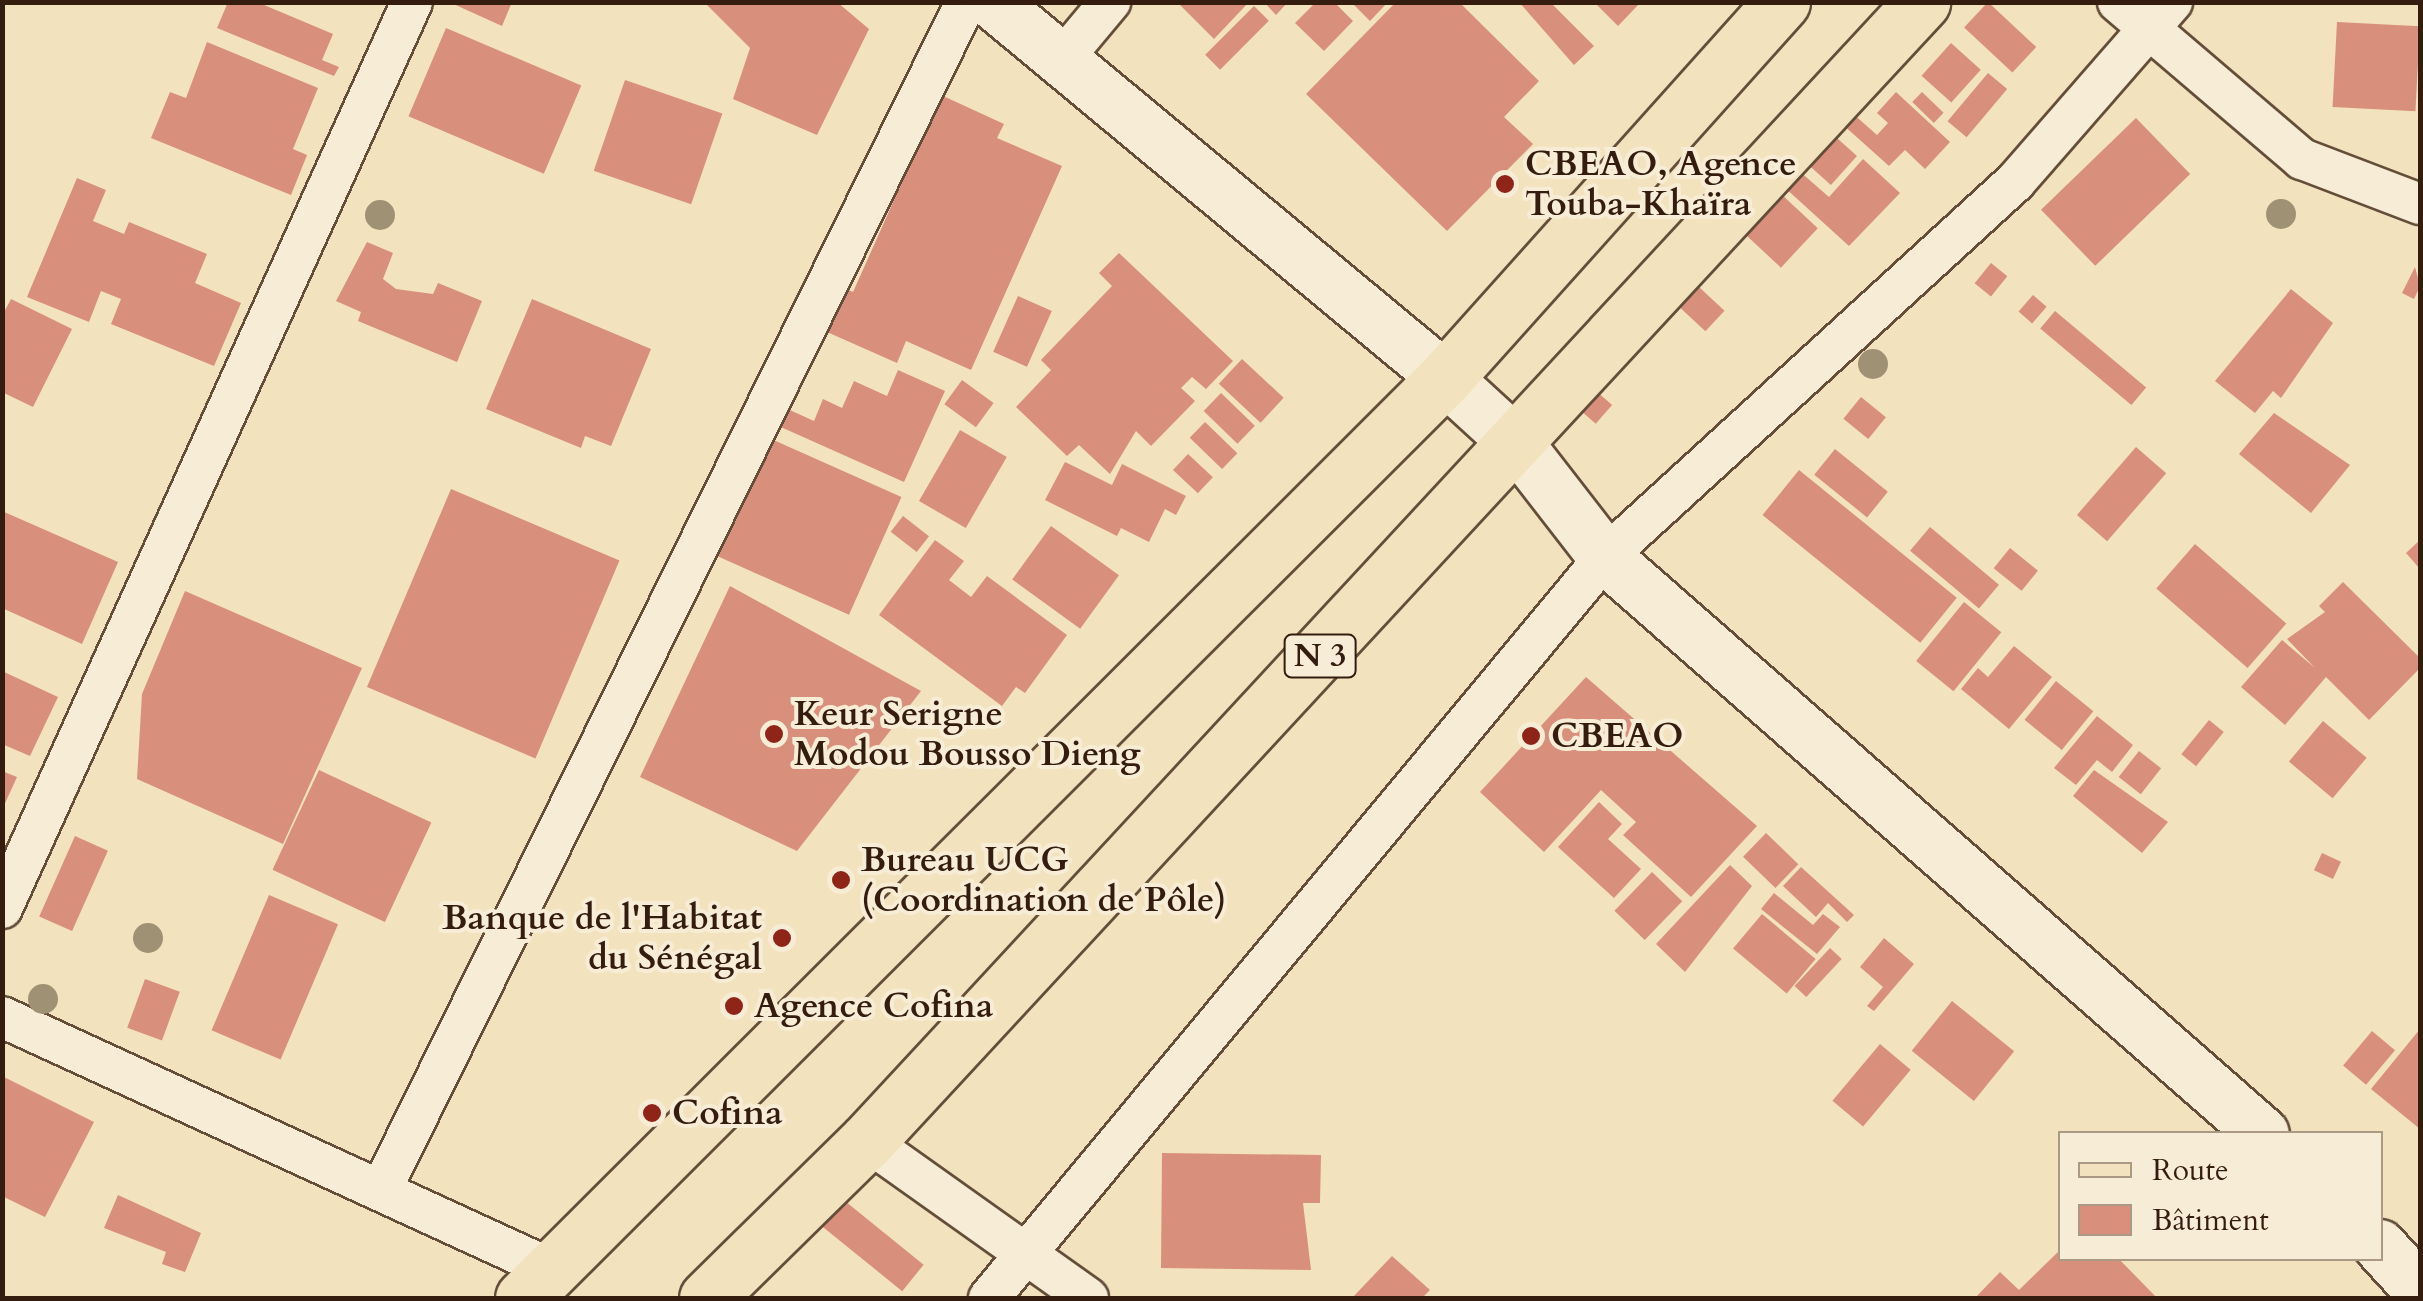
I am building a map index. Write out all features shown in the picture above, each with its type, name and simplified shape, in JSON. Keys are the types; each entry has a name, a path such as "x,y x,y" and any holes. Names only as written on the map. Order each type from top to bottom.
{"main road":[{"path":"537,1284 1446,378 1782,2"},
{"name":"N 3","path":"707,1298 866,1141 1518,446 1922,2"}],"street":[{"path":"2,908 412,2"},
{"path":"381,1190 966,2"},
{"path":"992,2 1059,63 1446,378 1518,446 1606,557 2260,1131"},
{"path":"1059,63 1110,2"},
{"path":"989,1298 1025,1250 1606,557 2015,182 2145,11 2302,159 2420,204"},
{"path":"2,1017 381,1190 537,1284"},
{"path":"866,1141 1088,1298"},
{"path":"2383,1249 2420,1290"}],"building":[{"path":"228,2 257,2 333,34 322,60 339,67 334,76 217,28"},
{"path":"449,2 512,2 502,26"},
{"path":"704,2 837,2 869,29 817,135 733,99 750,48"},
{"path":"1177,2 1249,2 1214,39"},
{"path":"1264,2 1288,2 1276,15"},
{"path":"1316,2 1334,2 1353,21 1324,51 1295,23"},
{"path":"1351,2 1388,2 1370,21"},
{"path":"1396,2 1459,2 1539,81 1504,117 1533,144 1447,231 1306,94"},
{"path":"1519,2 1550,2 1594,46 1574,65"},
{"path":"1594,2 1641,2 1618,26"},
{"path":"1988,2 2036,47 2012,73 1964,28"},
{"path":"1254,6 1269,21 1220,70 1205,55"},
{"path":"2337,22 2420,26 2415,111 2333,107"},
{"path":"446,28 581,85 544,174 408,116"},
{"path":"207,42 318,88 293,149 307,155 291,195 151,138 170,92 186,98"},
{"path":"1951,43 1981,70 1951,102 1922,76"},
{"path":"1988,73 2007,89 1967,137 1948,121"},
{"path":"625,80 722,114 691,204 594,171"},
{"path":"1896,92 1950,142 1925,169 1905,150 1889,166 1841,123 1851,112 1877,135 1888,123 1877,113"},
{"path":"1922,92 1944,113 1934,123 1912,102"},
{"path":"941,95 1004,124 997,138 1062,166 971,370 906,341 897,363 818,328 837,285 853,292"},
{"path":"2136,118 2190,174 2095,266 2041,210"},
{"path":"1828,130 1857,156 1831,185 1802,159"},
{"path":"1863,159 1900,193 1849,246 1783,186 1798,170 1829,197"},
{"path":"77,178 106,190 93,221 124,234 129,222 207,254 195,283 241,303 214,366 111,324 121,299 101,291 89,322 27,297"},
{"path":"1779,192 1818,228 1781,268 1742,231"},
{"path":"367,242 393,253 383,279 396,289 433,294 438,283 482,301 457,362 358,321 361,312 336,301"},
{"path":"1119,253 1233,361 1206,389 1192,377 1181,388 1195,401 1151,446 1136,431 1110,474 1079,445 1067,456 1016,407 1051,370 1041,360 1112,286 1099,273"},
{"path":"1991,263 2007,276 1991,296 1975,283"},
{"path":"2415,267 2420,286 2414,299 2402,293"},
{"path":"1685,274 1724,311 1705,331 1666,294"},
{"path":"2291,289 2333,323 2281,398 2273,391 2255,413 2215,381"},
{"path":"2033,295 2047,307 2032,323 2019,312"},
{"path":"1018,296 1052,311 1027,367 993,352"},
{"path":"11,299 72,329 33,407 2,392 2,316"},
{"path":"532,299 651,349 611,446 585,436 581,448 486,409"},
{"path":"2055,311 2146,387 2131,405 2040,329"},
{"path":"1242,359 1284,398 1260,423 1219,384"},
{"path":"898,370 945,391 904,482 774,424 781,406 814,421 823,399 842,408 854,381 887,396"},
{"path":"962,380 994,403 976,427 944,404"},
{"path":"1588,384 1612,405 1596,424 1572,403"},
{"path":"1221,393 1255,426 1237,444 1204,411"},
{"path":"1861,397 1886,417 1868,439 1843,419"},
{"path":"2274,413 2350,465 2311,513 2239,454"},
{"path":"1205,422 1237,453 1222,469 1190,438"},
{"path":"960,430 1007,457 966,528 919,501"},
{"path":"769,438 901,497 849,615 717,556"},
{"path":"2136,447 2166,473 2107,541 2077,515"},
{"path":"1835,449 1888,492 1867,517 1814,475"},
{"path":"1188,454 1213,477 1198,493 1173,470"},
{"path":"1065,462 1112,485 1122,464 1186,496 1176,515 1165,509 1149,542 1121,528 1117,536 1045,500"},
{"path":"1799,470 1957,598 1920,643 1762,515"},
{"path":"451,489 619,561 535,758 367,687"},
{"path":"2,511 118,562 82,644 2,608"},
{"path":"903,516 929,536 917,552 891,532"},
{"path":"1051,526 1119,575 1080,629 1012,579"},
{"path":"1930,527 1999,585 1979,609 1910,551"},
{"path":"935,540 964,561 949,580 971,597 987,576 1067,635 1025,693 1016,687 1002,706 879,615"},
{"path":"2420,540 2420,569 2406,553"},
{"path":"2195,544 2286,623 2248,668 2156,589"},
{"path":"2010,548 2038,571 2022,591 1994,568"},
{"path":"2343,582 2420,658 2420,668 2369,720 2326,677 2285,725 2241,687 2282,640 2315,668 2287,639 2325,612 2319,606"},
{"name":"Keur Serigne Modou Bousso Dieng","path":"730,586 921,691 797,851 640,777"},
{"path":"185,591 362,668 283,844 137,779 142,694"},
{"path":"1964,602 2001,632 1953,691 1916,661"},
{"path":"2014,646 2052,677 2009,729 1961,689 1978,668 1988,677"},
{"path":"2,671 58,697 30,756 2,744"},
{"path":"1586,677 1757,826 1691,897 1623,835 1636,822 1601,790 1544,852 1480,792"},
{"path":"2056,681 2093,711 2062,750 2025,720"},
{"path":"2097,716 2133,745 2112,772 2097,760 2076,785 2054,768"},
{"path":"2209,720 2224,732 2196,766 2181,754"},
{"path":"2323,721 2367,758 2333,798 2289,762"},
{"path":"2139,751 2161,768 2141,794 2119,777"},
{"path":"319,770 431,822 385,922 273,870"},
{"path":"2094,770 2168,822 2142,853 2073,796"},
{"path":"2,771 17,777 2,810"},
{"path":"1599,802 1622,824 1608,839 1641,869 1614,898 1558,847"},
{"path":"1766,833 1798,864 1775,888 1743,857"},
{"path":"75,836 108,851 72,931 39,916"},
{"path":"2322,853 2341,862 2333,879 2314,870"},
{"path":"1730,865 1752,886 1685,972 1656,944"},
{"path":"1801,867 1854,915 1847,922 1828,903 1816,917 1783,886"},
{"path":"1652,872 1682,901 1645,940 1614,911"},
{"path":"1774,893 1813,925 1823,914 1840,927 1817,954 1761,909"},
{"path":"269,895 338,924 281,1060 212,1030"},
{"path":"1762,914 1816,959 1787,993 1733,948"},
{"path":"1884,938 1914,964 1874,1011 1867,1006 1883,987 1860,967"},
{"path":"1830,948 1842,959 1806,997 1795,986"},
{"path":"145,979 180,992 162,1041 127,1028"},
{"path":"1952,1001 2014,1051 1974,1101 1912,1051"},
{"path":"2420,1029 2420,1129 2371,1089"},
{"path":"2372,1031 2395,1050 2366,1085 2343,1065"},
{"path":"1880,1044 1911,1070 1863,1126 1832,1101"},
{"path":"2,1076 94,1122 45,1217 2,1196"},
{"path":"1162,1153 1321,1155 1320,1203 1303,1203 1311,1270 1161,1268"},
{"path":"835,1193 924,1265 902,1291 814,1219"},
{"path":"118,1195 201,1233 185,1272 162,1264 166,1252 104,1228"},
{"path":"2058,1252 2058,1261 2121,1261 2157,1298 1975,1298 2000,1272 2019,1290"},
{"path":"1392,1256 1430,1290 1422,1298 1352,1298"}],"place":[{"name":"CBEAO, Agence Touba-Khaïra","path":"1505,184"},
{"name":"Keur Serigne Modou Bousso Dieng","path":"774,734"},
{"name":"CBEAO","path":"1531,736"},
{"name":"Bureau UCG (Coordination de Pôle)","path":"841,880"},
{"name":"Banque de l'Habitat du Sénégal","path":"782,938"},
{"name":"Agence Cofina","path":"734,1006"},
{"name":"Cofina","path":"652,1113"}]}
